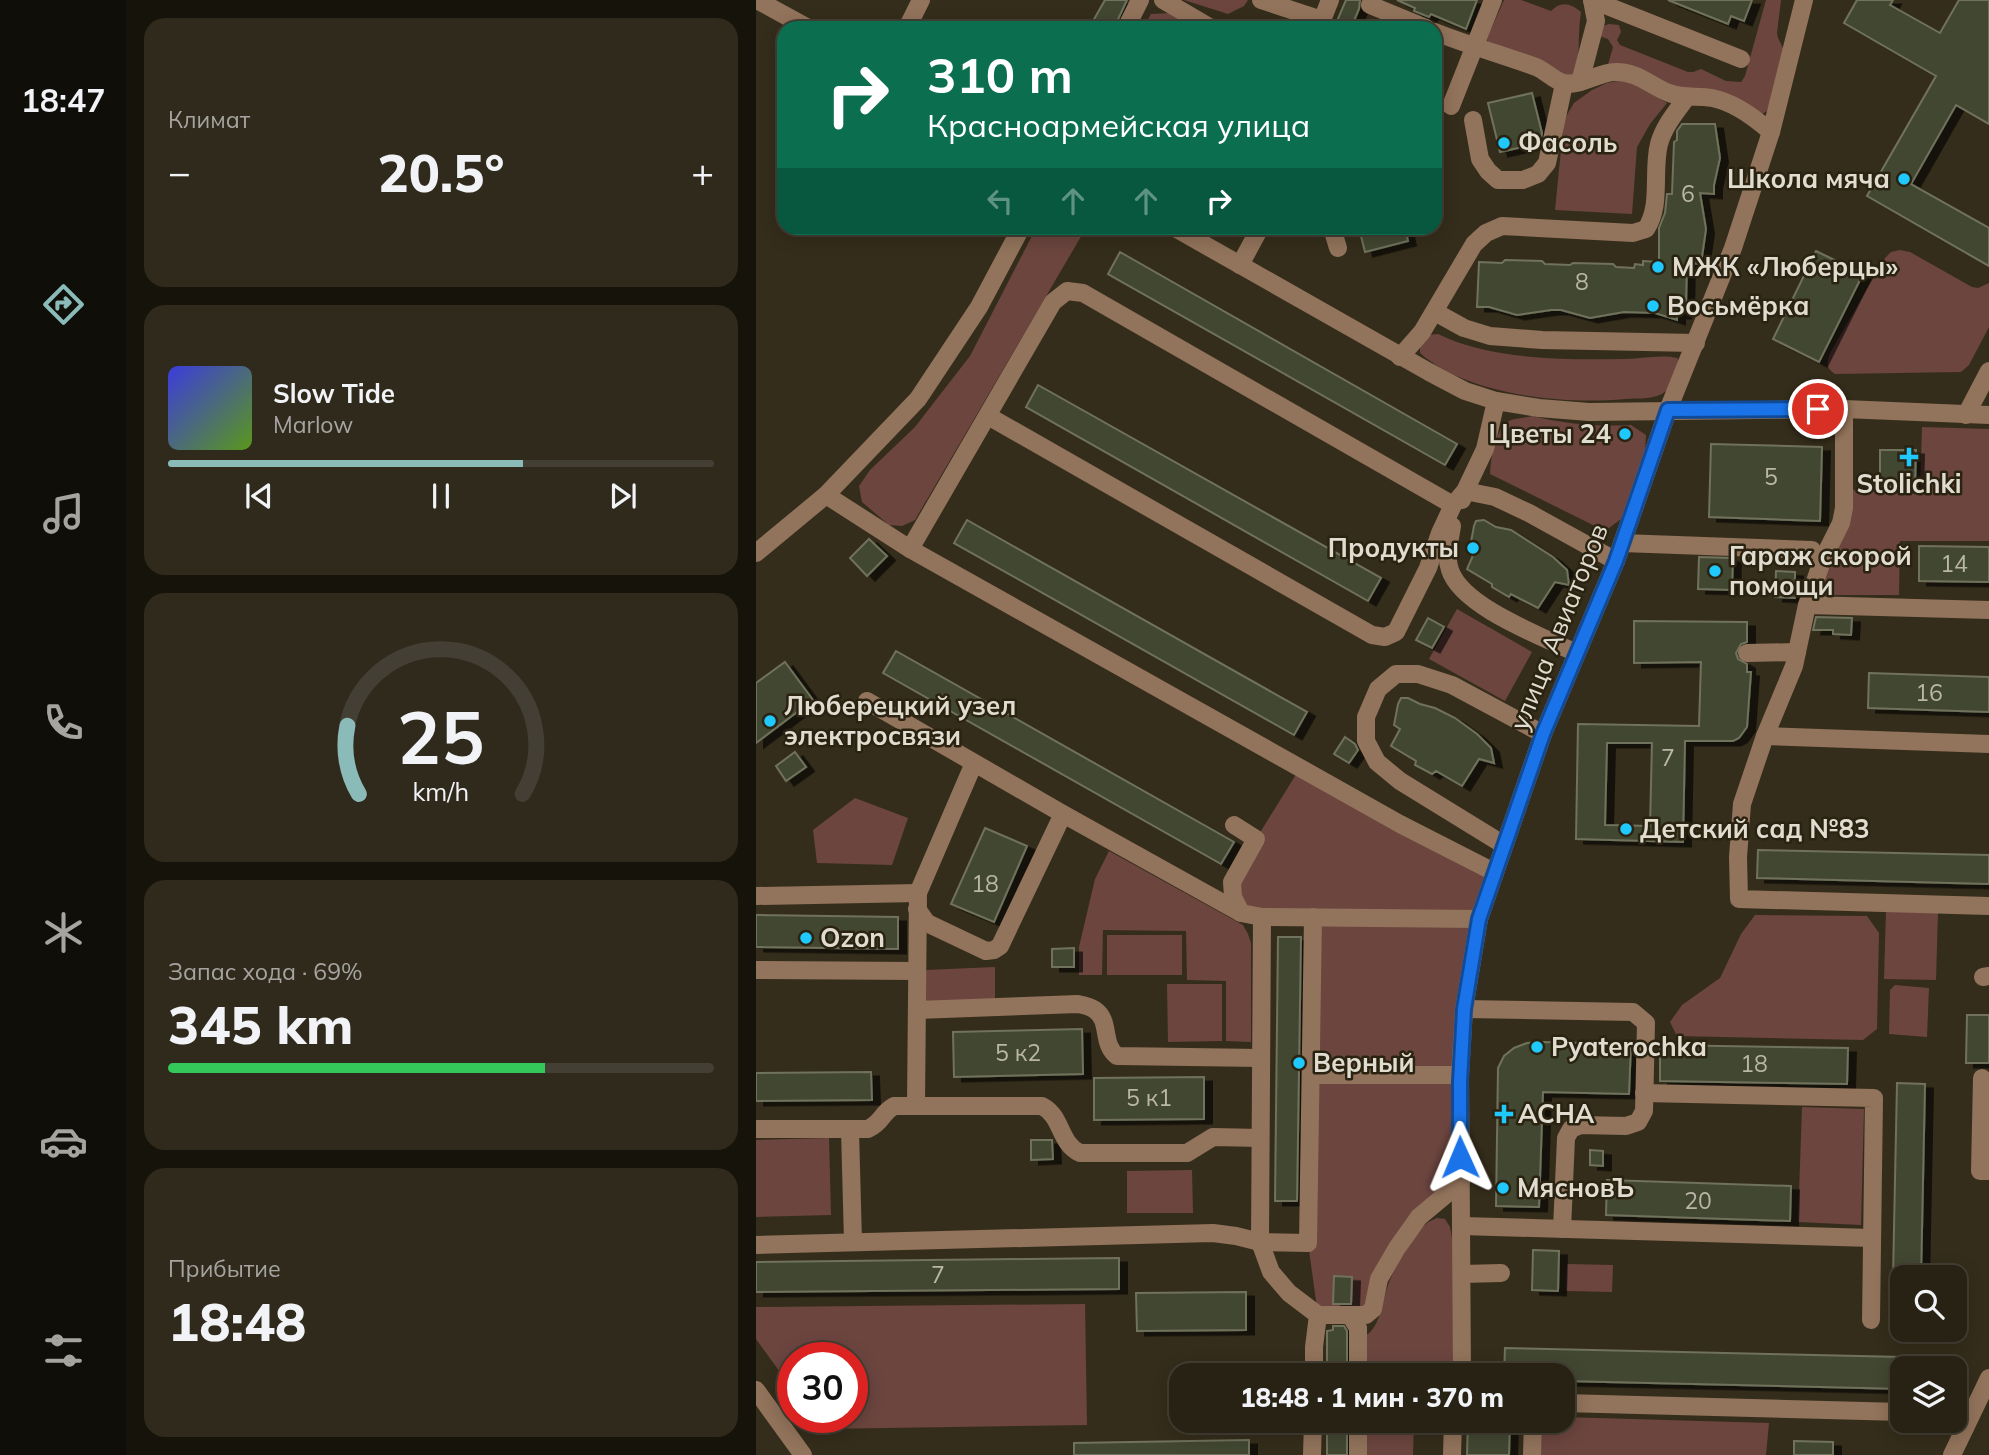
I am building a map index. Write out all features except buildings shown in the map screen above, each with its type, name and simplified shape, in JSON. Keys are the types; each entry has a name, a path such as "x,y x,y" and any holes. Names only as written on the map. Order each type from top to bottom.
{"street":[{"path":"757,0 795,21"},
{"path":"910,21 921,0"},
{"path":"1130,21 1140,0"},
{"path":"1163,0 1199,21"},
{"path":"1261,0 1313,21"},
{"path":"1321,21 1330,0"},
{"path":"1451,106 1493,0"},
{"path":"1592,0 1741,59"},
{"path":"1473,120 1480,159 1498,180 1523,180 1538,174 1547,163 1572,83 1596,22 1592,0"},
{"name":"улица Авиаторов","path":"1462,1363 1460,1075 1464,1009 1479,919 1543,734 1616,561 1668,410 1733,248 1771,132 1804,0"},
{"path":"1370,5 1409,21"},
{"path":"1442,35 1539,68 1572,83 1613,72 1630,73 1670,93 1687,97 1711,97 1732,105 1759,121 1771,132"},
{"path":"1400,357 1422,332 1474,244 1486,233 1502,226 1633,233 1646,229 1653,218 1658,146 1664,130 1687,97"},
{"path":"756,553 826,495 918,399 979,307 1017,235"},
{"path":"1187,235 1400,357 1465,391 1496,401 1589,412 1844,409 1989,415"},
{"path":"1240,265 1256,235"},
{"path":"1334,235 1338,248"},
{"path":"910,549 1053,302 1067,291 1083,293 1459,498 1495,498 1616,561"},
{"path":"1435,312 1464,328 1490,336 1542,340 1696,343"},
{"path":"1966,415 1989,372"},
{"path":"988,416 1372,635 1385,637 1396,632 1429,568 1440,533 1485,449 1496,401"},
{"path":"1844,409 1844,508 1841,523 1822,561 1807,605 1794,666 1765,736 1742,804 1738,856 1739,899 1989,906"},
{"path":"826,495 910,549 1400,824 1494,872"},
{"path":"1459,498 1448,547 1448,567 1455,583 1489,610 1576,653"},
{"path":"1622,542 1812,550"},
{"path":"1807,605 1989,610"},
{"path":"1746,653 1797,652"},
{"path":"1504,845 1400,782 1377,762 1366,741 1366,718 1378,689 1396,674 1418,674 1452,685 1543,734"},
{"path":"867,701 1241,913 1262,917 1319,914 1479,919"},
{"path":"1765,736 1989,744"},
{"path":"916,1104 918,901 974,764"},
{"path":"918,901 927,923 986,951 994,950 1000,946 1063,814"},
{"path":"1234,825 1256,839 1232,882 1233,897 1241,913"},
{"path":"756,896 918,901"},
{"path":"756,1244 1213,1233 1260,1242 1308,1243 1311,1075 1319,914"},
{"path":"1262,917 1260,1242 1271,1272 1289,1293 1318,1315 1366,1315 1373,1309 1379,1279 1419,1217 1461,1182"},
{"path":"756,970 916,971"},
{"path":"917,1010 1078,1004 1094,1009 1101,1017 1108,1046 1117,1056 1261,1058"},
{"path":"1464,1009 1633,1012 1646,1023 1644,1111 1638,1122 1626,1126 1581,1125 1571,1129 1566,1138 1562,1229"},
{"path":"1311,1075 1460,1075"},
{"path":"1982,1078 1980,1171 1989,1171"},
{"path":"1644,1093 1874,1098 1871,1320"},
{"path":"756,1129 868,1129 879,1124 885,1111 894,1106 916,1104 1042,1106 1051,1111 1072,1149 1080,1153 1187,1153 1213,1137 1260,1138"},
{"path":"850,1130 853,1242"},
{"path":"1462,1226 1872,1238"},
{"path":"1462,1274 1501,1273"},
{"path":"1314,1363 1318,1315"},
{"path":"1350,1315 1358,1328 1358,1363"},
{"path":"1967,1424 1989,1378"},
{"path":"756,1390 803,1455"},
{"path":"1575,1403 1890,1412"},
{"path":"1312,1455 1313,1433"},
{"path":"1358,1433 1358,1455"},
{"path":"1452,1455 1453,1433"},
{"path":"1532,1455 1533,1433"},
{"path":"1952,1455 1963,1433"}],"shaded area":[{"path":"1184,0 1248,0 1244,6 1228,14"},
{"path":"1504,0 1521,0 1551,11 1566,4 1581,12 1578,75 1567,77 1489,44 1489,34"},
{"path":"1766,0 1781,0 1777,33 1784,50 1767,111 1762,114 1671,87 1633,66 1621,64 1607,68 1613,47 1608,39 1599,36 1600,27 1609,24 1619,25 1621,32 1617,40 1620,45 1688,72 1701,69 1726,81 1741,82"},
{"path":"1171,13 1182,21 1147,21 1151,14"},
{"path":"1624,80 1667,103 1650,124 1637,147 1632,214 1555,210 1564,120 1574,103 1592,90 1607,83"},
{"path":"1032,235 1082,235 915,520 902,526 889,525 862,502 859,486 870,470 915,427 970,356"},
{"path":"1891,252 1910,252 1972,287 1978,288 1989,283 1989,327 1969,365 1961,372 1835,374 1828,365 1830,353 1885,258"},
{"path":"1438,334 1481,349 1529,357 1630,359 1664,356 1677,358 1680,362 1672,385 1657,396 1601,400 1546,398 1489,388 1440,367 1420,353 1420,342 1428,335"},
{"path":"1532,416 1581,424 1631,425 1646,435 1638,481 1621,519 1605,531 1490,474 1494,445 1504,425 1511,420"},
{"path":"1922,427 1989,429 1989,541 1900,541 1899,595 1815,595 1847,490 1920,492"},
{"path":"1457,609 1532,652 1505,701 1429,659"},
{"path":"1300,768 1494,872 1464,1009 1461,1182 1419,1217 1373,1309 1318,1315 1308,1243 1313,917 1262,917 1233,897 1256,839"},
{"path":"855,798 908,818 892,865 817,863 813,830"},
{"path":"1109,851 1243,925 1251,943 1251,1042 1226,1041 1226,981 1187,980 1186,931 1103,930 1102,975 1079,975 1079,947 1095,879"},
{"path":"1886,911 1938,912 1936,980 1884,979"},
{"path":"1755,915 1867,916 1879,933 1877,1029 1863,1040 1677,1036 1670,1022 1682,1005 1720,978 1741,934"},
{"path":"1107,935 1182,935 1182,975 1107,975"},
{"path":"995,967 995,1001 925,1003 925,970"},
{"path":"1167,984 1222,984 1222,1041 1168,1042"},
{"path":"1895,985 1929,988 1927,1037 1889,1034 1890,990"},
{"path":"1802,1107 1864,1109 1861,1225 1798,1222"},
{"path":"829,1138 831,1215 756,1217 756,1140"},
{"path":"1192,1170 1193,1213 1127,1213 1127,1171"},
{"path":"1437,1218 1445,1219 1450,1227 1453,1243 1453,1363 1363,1363 1366,1335 1375,1326 1393,1274 1427,1223"},
{"path":"1567,1264 1613,1265 1612,1292 1566,1291"},
{"path":"1085,1304 1087,1425 868,1428 868,1342 777,1342 777,1368 756,1339 756,1307"},
{"path":"1575,1417 1769,1423 1766,1455 1537,1455 1537,1433 1575,1433"},
{"path":"1361,1433 1414,1433 1413,1455 1361,1455"}],"place":[{"name":"Фасоль","path":"1504,143"},
{"name":"Школа мяча","path":"1904,179"},
{"name":"МЖК «Люберцы»","path":"1658,267"},
{"name":"Восьмёрка","path":"1653,306"},
{"name":"Цветы 24","path":"1625,434"},
{"name":"Stolichki","path":"1909,457"},
{"name":"Продукты","path":"1473,548"},
{"name":"Гараж скорой помощи","path":"1715,571"},
{"name":"Люберецкий узел электросвязи","path":"770,721"},
{"name":"Детский сад №83","path":"1626,829"},
{"name":"Ozon","path":"806,938"},
{"name":"Pyaterochka","path":"1537,1047"},
{"name":"Верный","path":"1299,1063"},
{"name":"АСНА","path":"1504,1114"},
{"name":"МясновЪ","path":"1503,1188"}],"route":[{"path":"1460,1157 1464,1009 1479,919 1543,734 1616,561 1668,410 1818,409"}]}
